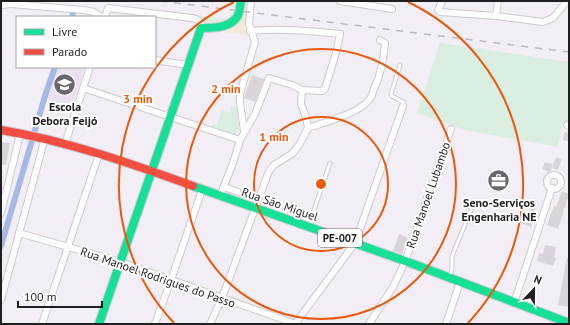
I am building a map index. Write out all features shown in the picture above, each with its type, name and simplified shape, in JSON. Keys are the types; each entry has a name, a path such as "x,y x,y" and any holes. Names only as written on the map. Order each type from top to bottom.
{"main road":[{"path":"99,324 201,28 218,26 234,20 239,13 241,1"},
{"name":"Rua São Miguel","path":"1,130 45,138 152,171 355,243 569,323"}],"street":[{"path":"244,131 240,94 254,46 254,38 250,31 249,17 251,1"},
{"path":"340,1 382,4 392,9"},
{"path":"442,1 438,10 440,12 496,16 543,22 553,18 567,1"},
{"path":"496,16 498,1"},
{"path":"1,5 11,4 84,10 94,12 100,16"},
{"path":"105,16 108,8 192,18 201,23 201,28"},
{"path":"220,196 240,140 255,114 267,80 271,77 302,90 322,91 325,89 340,34 288,29 250,31"},
{"path":"308,128 344,116 362,106 370,99 383,63 385,43 380,40"},
{"path":"156,60 187,65"},
{"path":"65,144 90,68"},
{"path":"83,88 240,140"},
{"path":"210,324 222,298 270,168 293,153 308,128 306,117 300,104 302,90"},
{"path":"295,324 355,243 402,106"},
{"name":"Rua Manoel Lubambo","path":"369,324 390,292 405,262 451,129"},
{"path":"1,213 20,134"},
{"path":"1,300 45,138"},
{"path":"42,324 99,154"},
{"name":"Rua São Miguel","path":"224,187 258,199"},
{"path":"514,303 552,188"},
{"path":"155,324 172,280 202,190"},
{"name":"Rua Manoel Rodrigues do Passo","path":"19,233 121,262 295,324"},
{"path":"446,324 460,282"}],"lane":[{"path":"400,65 391,94 403,102 402,106"},
{"path":"309,227 330,163"},
{"path":"450,278 452,256 473,205"}],"shaded area":[{"name":"Escola Debora Feijó","path":"58,68 85,68 71,107 47,99"}],"green space":[{"path":"188,14 227,19 229,18 230,14 237,15 236,19 208,27 188,16"},
{"path":"440,43 569,62 569,122 563,121 558,147 465,130 417,113"},
{"path":"231,106 236,107 239,125 238,131 235,134 212,127 213,124 217,125 221,111 230,112"}],"sand":[{"path":"244,1 250,1 245,28 247,37 239,33 226,33 238,23 242,15"}],"building":[{"path":"252,75 264,79 255,102 244,98"},
{"path":"564,132 569,133 569,141 563,140"},
{"path":"1,142 10,143 6,165 1,164"},
{"path":"556,157 562,159 558,170 552,168"},
{"path":"545,162 553,164 550,172 542,169"},
{"path":"562,191 569,194 558,229 547,225 554,206 556,207"},
{"path":"531,204 536,205 532,220 534,221 531,227 518,222 520,216 527,218"},
{"path":"399,234 408,238 402,254 393,251"},
{"path":"545,245 556,247 554,257 556,258 553,266 537,261 539,253 543,254"},
{"path":"567,258 569,258 569,307 558,305"}],"waterway":[{"path":"1,246 55,68"}],"railway":[{"path":"160,1 569,52"}],"traffic: fast":[{"path":"99,324 201,28 221,27 234,21 238,15 241,1"},
{"path":"193,186 408,262 569,323"}],"traffic: jam":[{"path":"1,130 74,146 193,186"}],"place":[{"name":"Escola Debora Feijó","path":"65,85"},
{"name":"Seno-Serviços Engenharia NE","path":"499,181"}]}
